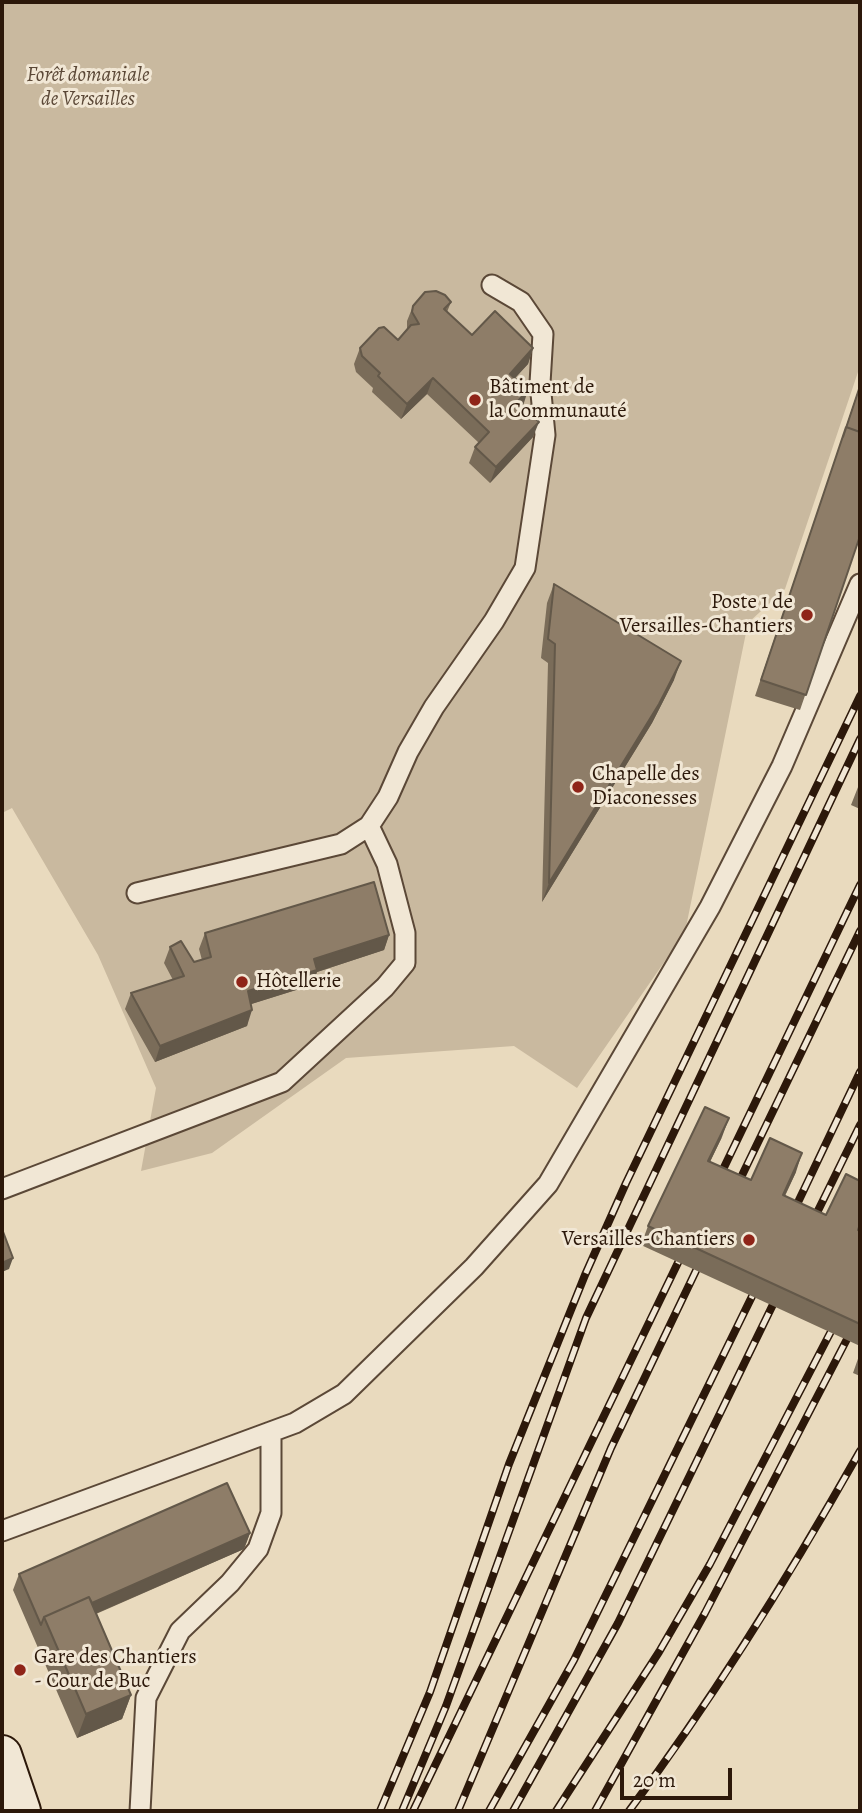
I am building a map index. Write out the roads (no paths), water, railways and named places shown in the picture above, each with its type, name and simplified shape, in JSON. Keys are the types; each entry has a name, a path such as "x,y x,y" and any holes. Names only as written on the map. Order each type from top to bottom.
{"main road":[{"path":"3,1764 21,1811"}],"lane":[{"path":"138,893 341,844 369,826 388,797 408,752 434,707 494,621 525,568 545,435 540,383 543,334 521,302 492,285"},
{"path":"2,1531 295,1423 344,1394 474,1267 548,1184 716,895 782,766 860,584"},
{"path":"2,1189 282,1082 385,987 405,963 405,933 387,864 369,826"},
{"path":"140,1811 146,1698 180,1631 230,1583 258,1549 271,1513 271,1432"}],"railway":[{"path":"380,1811 430,1692 509,1464 585,1275 626,1183 860,696"},
{"path":"402,1811 446,1706 586,1318 860,739"},
{"path":"716,1184 860,885"},
{"path":"733,1194 860,931"},
{"path":"790,1219 860,1072"},
{"path":"809,1229 860,1125"},
{"path":"413,1811 687,1244"},
{"path":"458,1811 611,1448 704,1254"},
{"path":"489,1811 574,1660 761,1278"},
{"path":"513,1811 618,1623 781,1288"},
{"path":"595,1811 705,1613 860,1314"},
{"path":"556,1811 659,1652 710,1564 839,1316"},
{"path":"629,1811 692,1724 750,1634 860,1451"}],"place":[{"name":"Bâtiment de la Communauté","path":"475,400"},
{"name":"Poste 1 de Versailles-Chantiers","path":"807,615"},
{"name":"Chapelle des Diaconesses","path":"578,787"},
{"name":"Hôtellerie","path":"242,982"},
{"name":"Versailles-Chantiers","path":"749,1240"},
{"name":"Gare des Chantiers - Cour de Buc","path":"20,1670"}],"park label":[{"name":"Forêt domaniale de Versailles","path":"88,88"}]}
